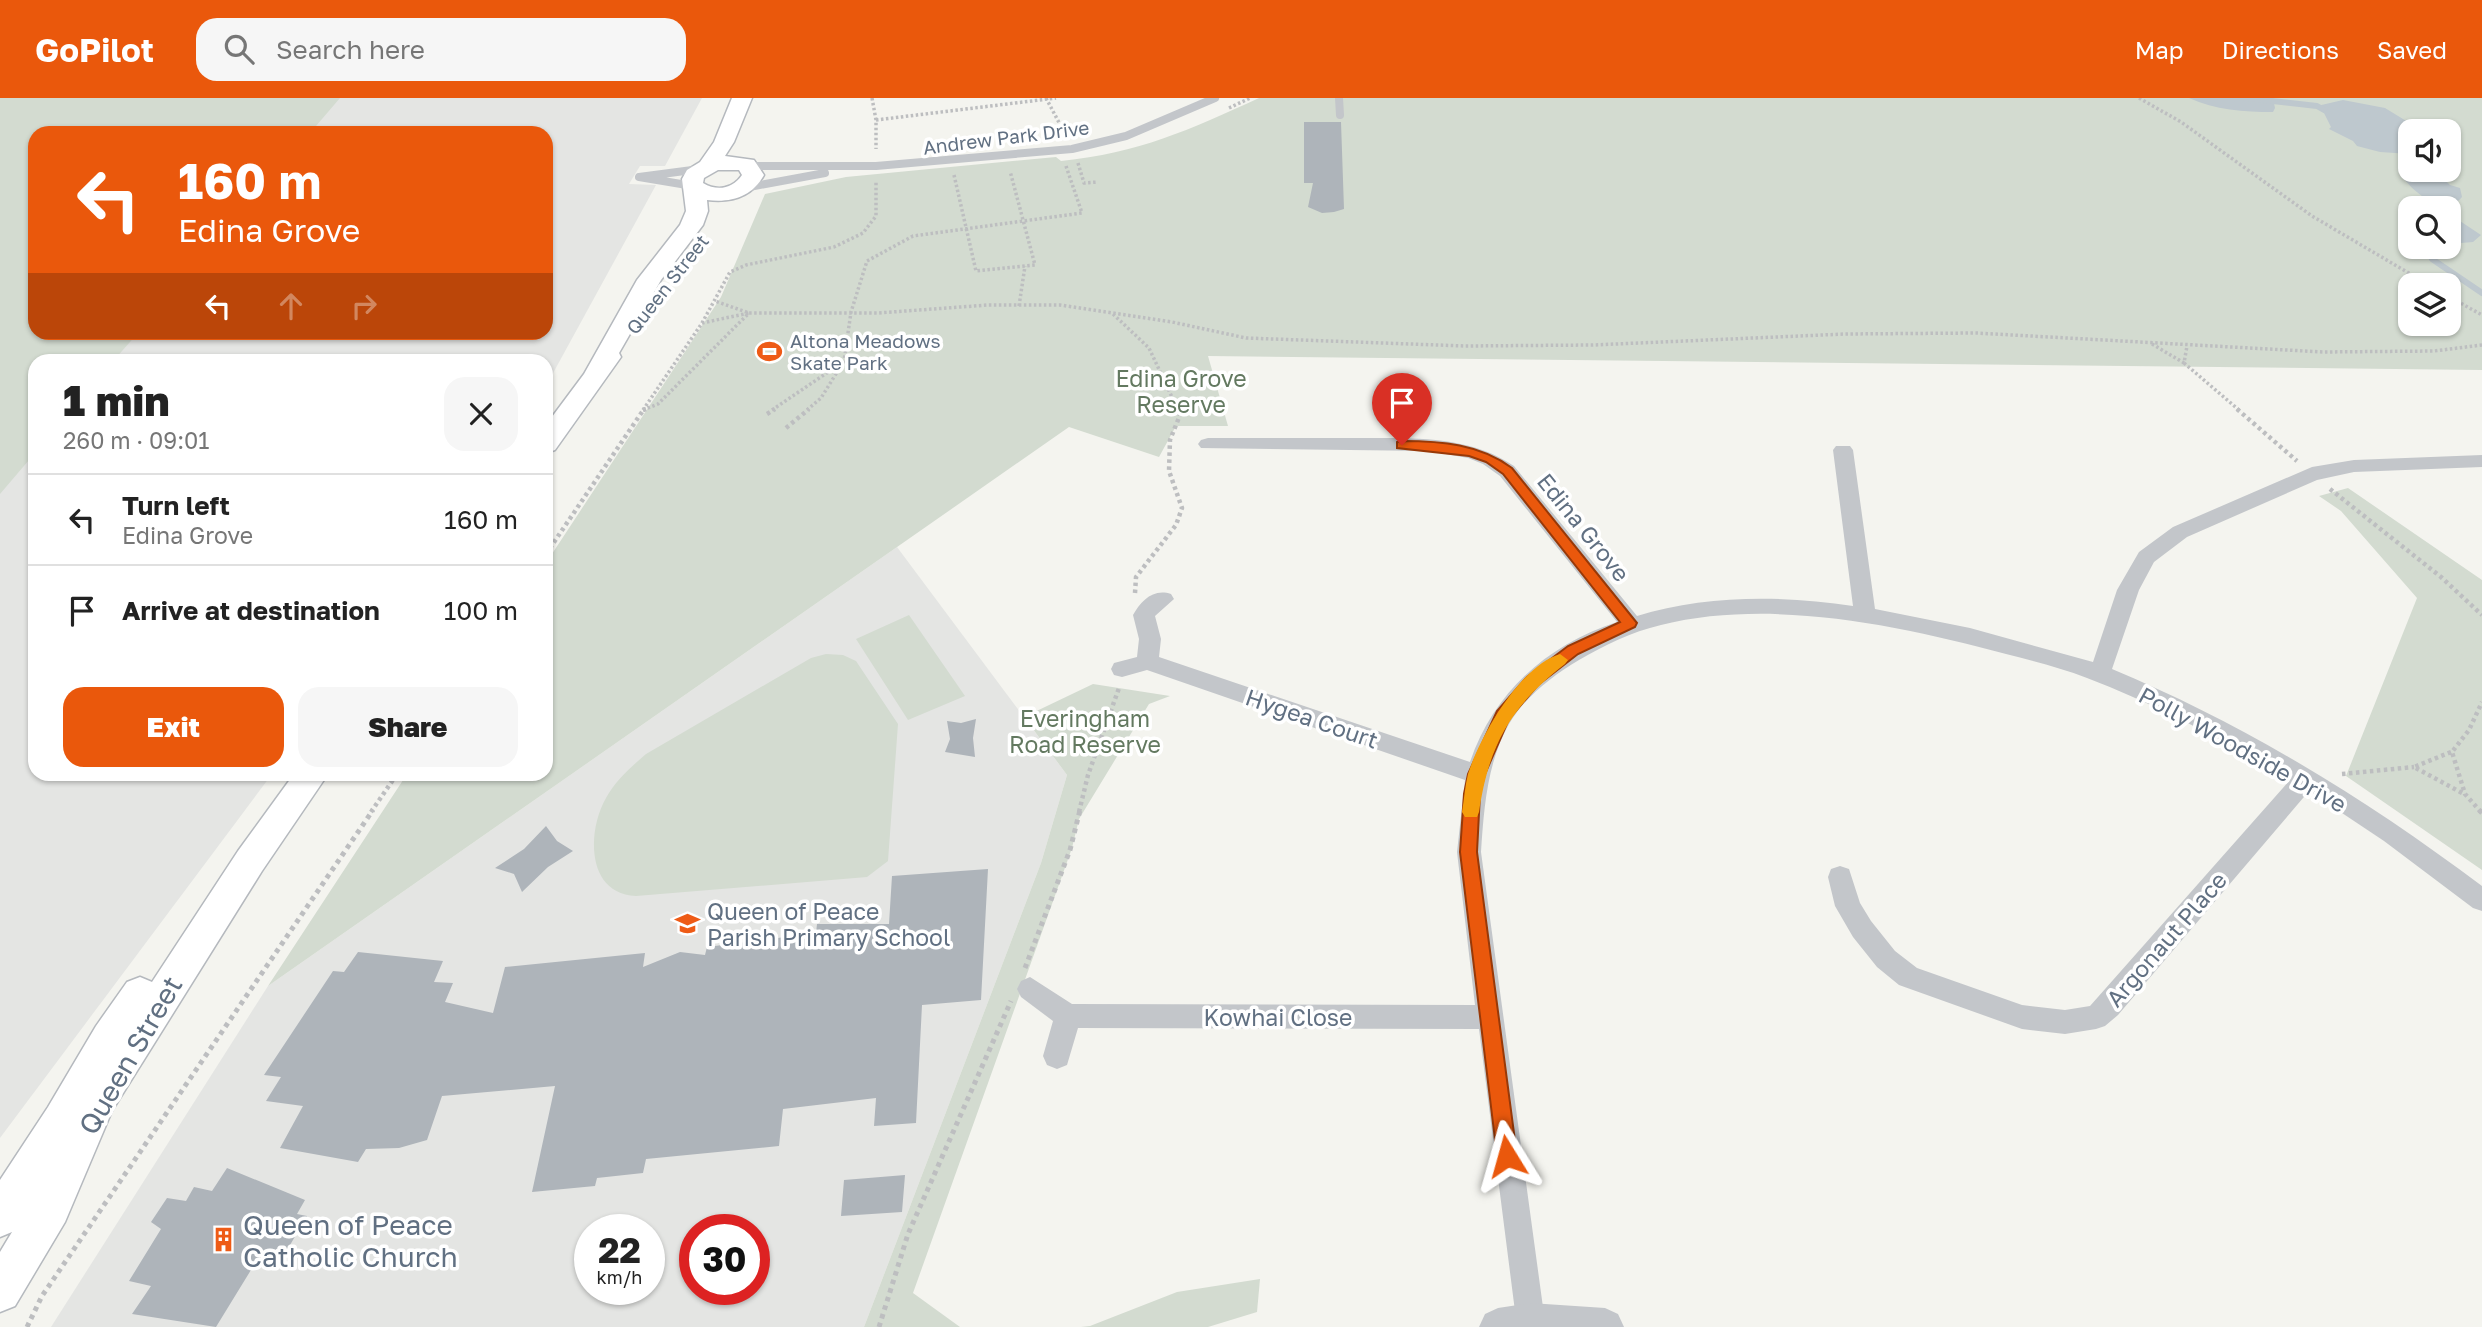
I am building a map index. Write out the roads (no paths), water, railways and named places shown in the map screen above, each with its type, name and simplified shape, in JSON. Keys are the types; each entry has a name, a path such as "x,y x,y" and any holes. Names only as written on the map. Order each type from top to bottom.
{"main road":[{"path":"700,177 724,142 742,98"},
{"path":"700,177 727,163 746,166 749,136 762,98"},
{"name":"Queen Street","path":"553,434 596,373 698,246 737,190 748,185 754,175 746,166"},
{"path":"700,177 715,195 737,190"},
{"name":"Queen Street","path":"596,373 649,279 680,242 697,214 700,177"},
{"name":"Queen Street","path":"0,1292 51,1208 99,1099 250,861 307,781"},
{"name":"Queen Street","path":"0,1217 62,1121 109,1038 196,916 250,861"}],"street":[{"name":"Edina Grove","path":"1208,444 1429,446 1471,452 1490,458 1507,471 1630,623"},
{"path":"1843,450 1865,615"},
{"path":"2100,673 2128,590 2146,557 2180,533 2312,474 2354,466 2482,461"},
{"path":"1122,669 1147,662 1150,639 1144,615 1151,605 1163,599"},
{"name":"Polly Woodside Drive","path":"1514,1325 1489,1017 1469,852 1472,794 1476,774 1503,715 1533,681 1573,650 1630,623 1687,611 1758,607 1865,615 1978,638 2100,673 2192,715 2306,778 2420,852 2482,900"},
{"name":"Hygea Court","path":"1147,662 1476,774"},
{"name":"Argonaut Place","path":"1840,877 1848,906 1862,929 1886,958 1908,977 2022,1017 2065,1022 2096,1017 2109,1006 2306,778"},
{"path":"1023,984 1068,1016 1057,1056"},
{"name":"Kowhai Close","path":"1068,1016 1489,1017"},
{"path":"1514,1325 1605,1327"}],"lane":[{"name":"Andrew Park Drive","path":"737,190 799,176 876,166 1072,149 1126,136 1215,98"},
{"path":"1339,98 1340,115"},
{"name":"Andrew Park Drive","path":"746,166 876,166"},
{"path":"645,173 679,173 700,177 639,177 645,173"}],"waterway":[{"path":"2246,98 2317,106 2324,110"},
{"path":"2432,259 2482,293"}],"place":[{"name":"Altona Meadows Skate Park","path":"770,351"},
{"name":"Queen of Peace Parish Primary School","path":"687,924"},
{"name":"Queen of Peace Catholic Church","path":"223,1240"}],"park label":[{"name":"Edina Grove Reserve","path":"1181,391"},
{"name":"Everingham Road Reserve","path":"1085,731"}]}
